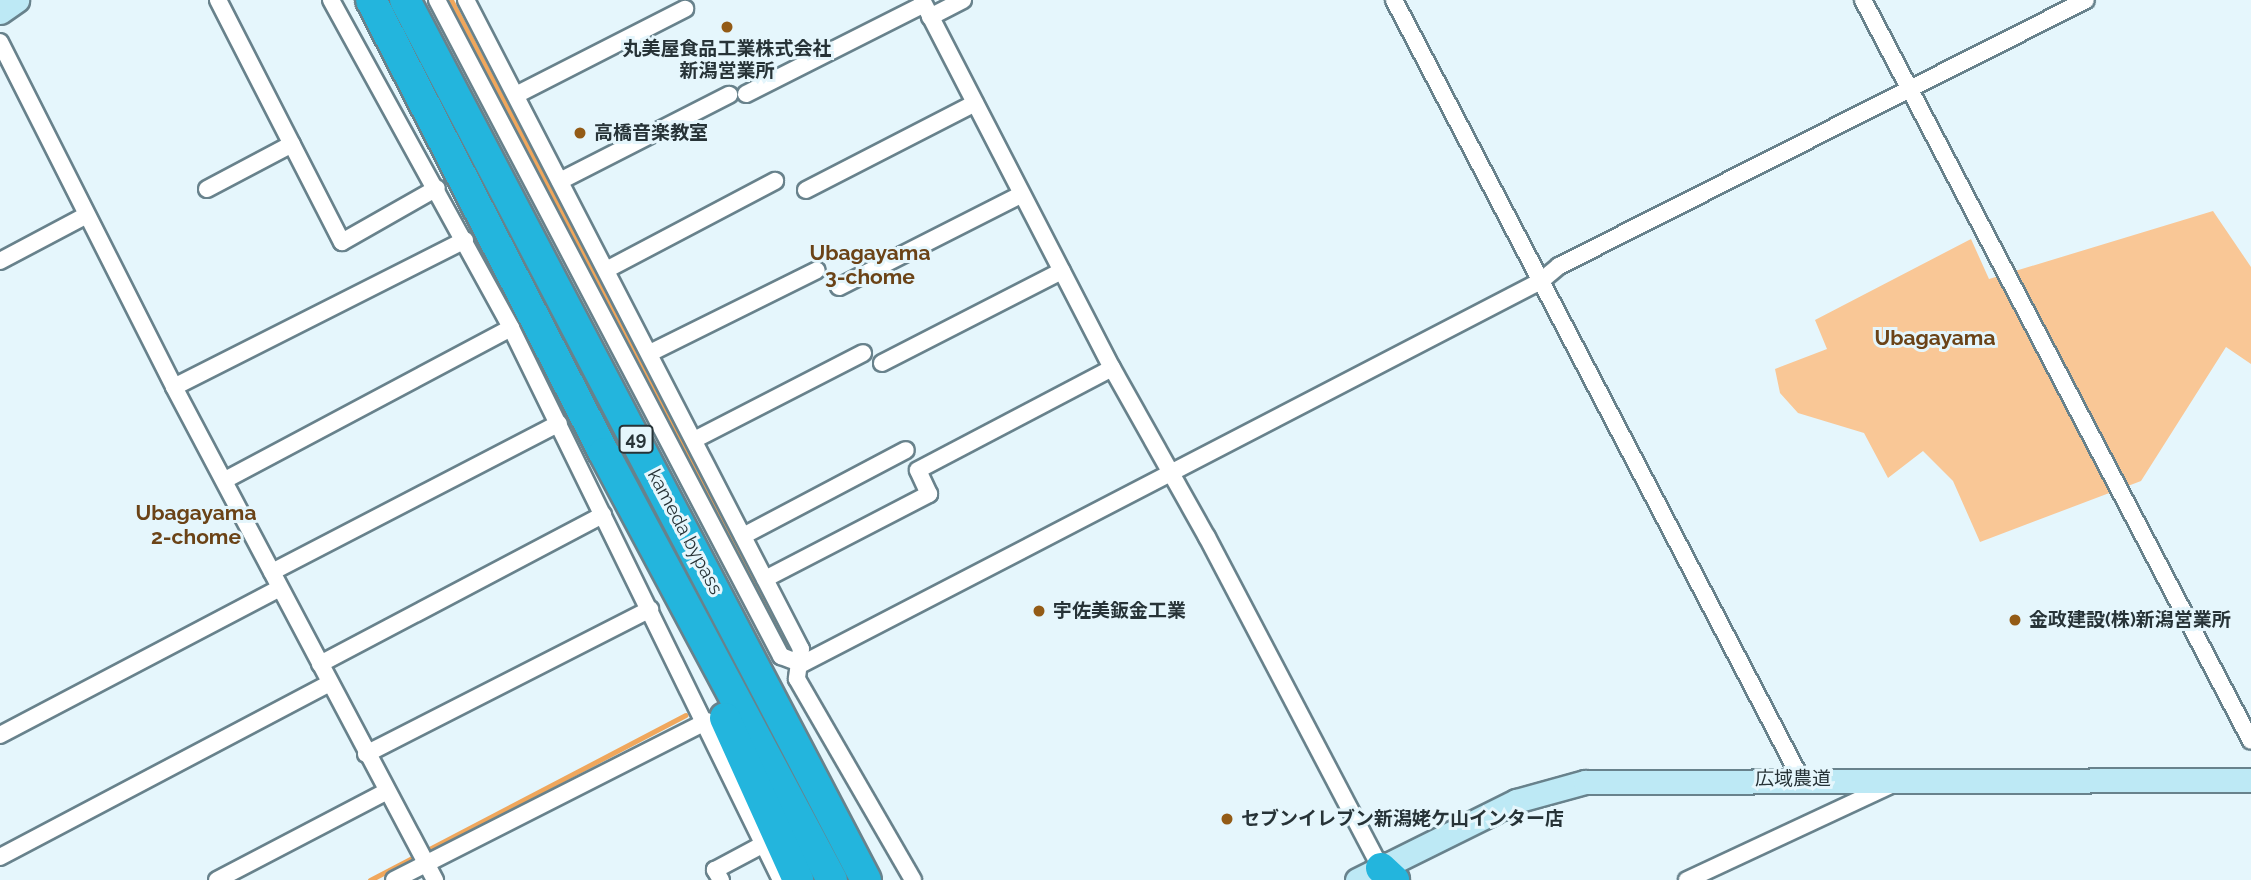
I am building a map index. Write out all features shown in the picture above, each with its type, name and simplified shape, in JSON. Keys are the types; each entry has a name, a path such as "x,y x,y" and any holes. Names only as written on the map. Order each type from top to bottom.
{"highway":[{"name":"kameda bypass","path":"372,0 671,578 832,880"},
{"name":"kameda bypass","path":"405,0 866,880"},
{"path":"671,578 710,683 798,880"},
{"path":"809,769 882,880"}],"street":[{"path":"0,12 17,0"},
{"path":"218,0 342,242 437,188"},
{"path":"331,0 437,188 511,328 707,721 781,880"},
{"path":"437,0 781,656 802,664 1541,281 1559,266 2086,0"},
{"path":"466,0 608,269 802,649 802,664 797,679 913,880"},
{"path":"560,181 926,7 963,0"},
{"path":"1394,0 1801,779"},
{"path":"1863,0 2251,741"},
{"path":"926,7 1379,877"},
{"path":"516,95 685,9"},
{"path":"0,42 174,387 435,880"},
{"path":"806,190 975,103"},
{"path":"207,189 292,144"},
{"path":"608,269 775,181"},
{"path":"839,287 1022,194"},
{"path":"0,261 87,215"},
{"path":"174,387 465,240"},
{"path":"650,353 817,270"},
{"path":"882,363 1062,271"},
{"path":"225,480 511,328"},
{"path":"694,440 863,353"},
{"path":"765,579 929,494 918,470 1112,368"},
{"path":"272,572 559,423"},
{"path":"743,536 906,450"},
{"path":"320,664 603,515"},
{"path":"0,735 280,588"},
{"path":"366,754 650,609"},
{"path":"0,857 330,683"},
{"path":"394,880 422,855 707,721"},
{"name":"広域農道","path":"1379,877 1487,813 1555,788 1626,778 2251,780"},
{"path":"1688,880 1902,780"},
{"path":"217,880 387,791"},
{"path":"720,880 715,870 764,844"}],"shaded area":[{"path":"2213,211 2251,267 2251,364 2226,347 2141,481 1980,542 1953,481 1923,451 1888,478 1864,433 1798,413 1780,393 1775,369 1827,349 1815,320 1971,239 1989,279"}],"waterway":[{"path":"451,0 787,646"},
{"path":"370,880 686,715"}],"place":[{"name":"丸美屋食品工業株式会社 新潟営業所","path":"727,27"},
{"name":"高橋音楽教室","path":"580,133"},
{"name":"宇佐美鈑金工業","path":"1039,611"},
{"name":"金政建設(株)新潟営業所","path":"2015,620"},
{"name":"セブンイレブン新潟姥ケ山インター店","path":"1227,819"}],"district":[{"name":"Ubagayama 3-chome","path":"870,265"},
{"name":"Ubagayama","path":"1935,338"},
{"name":"Ubagayama 2-chome","path":"196,525"}]}
